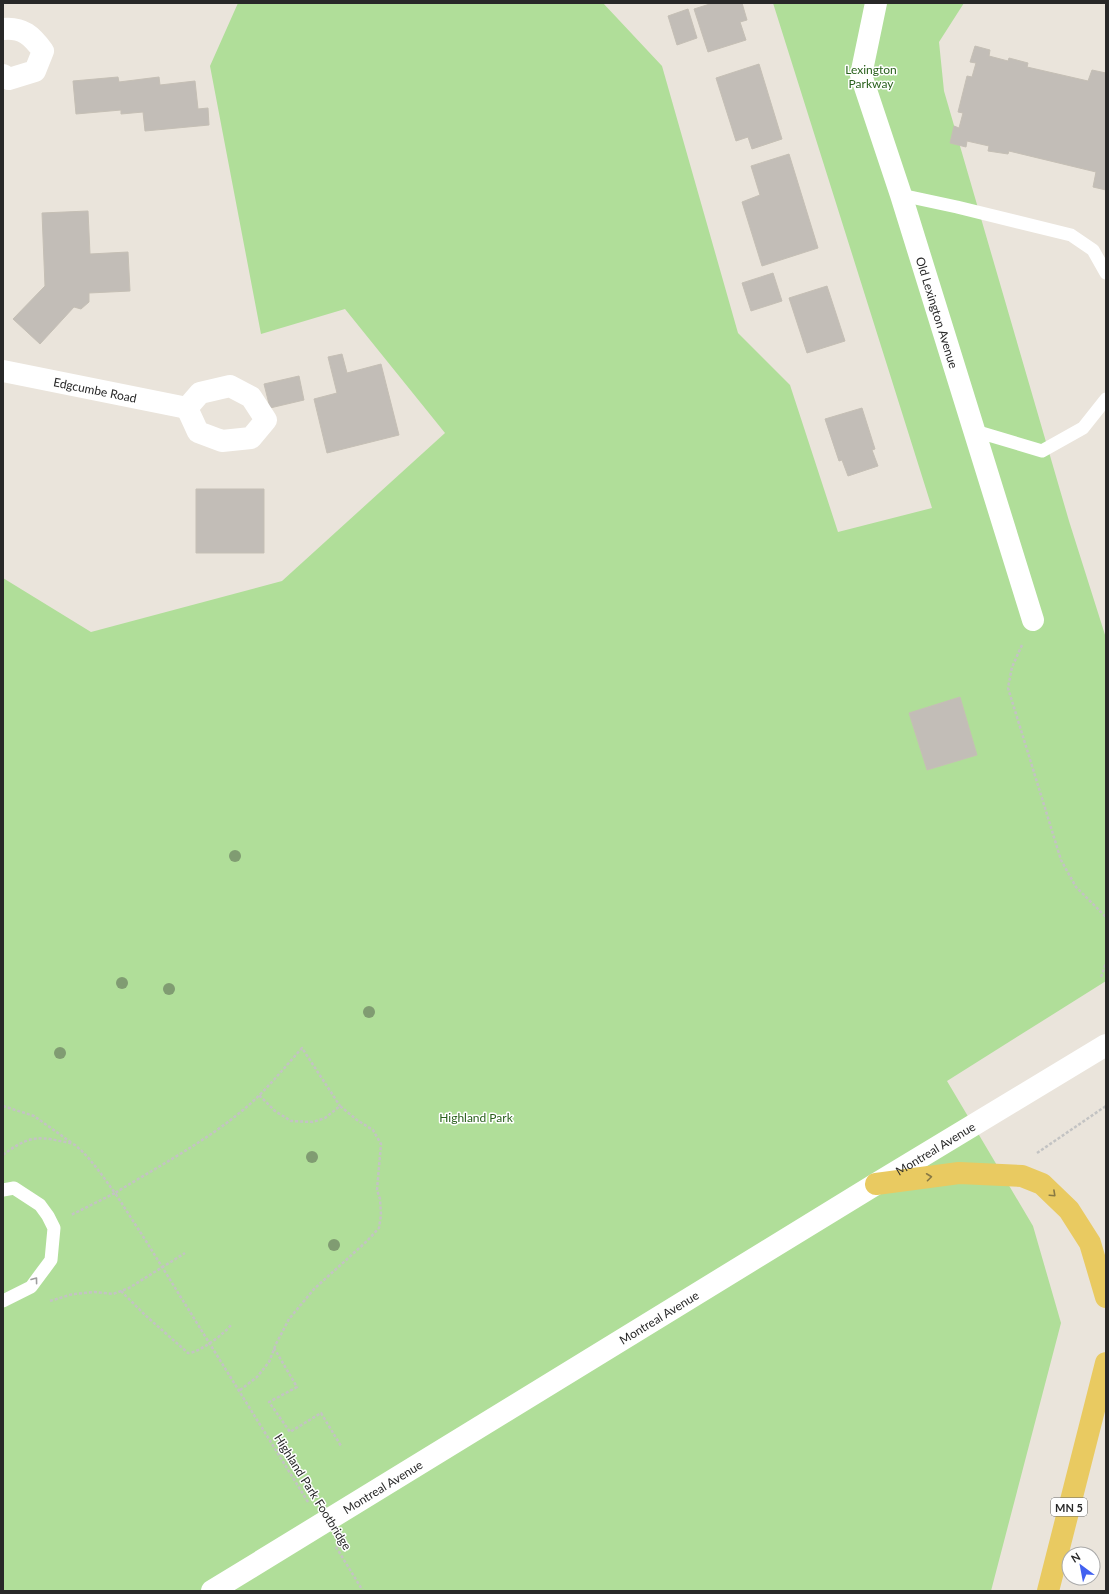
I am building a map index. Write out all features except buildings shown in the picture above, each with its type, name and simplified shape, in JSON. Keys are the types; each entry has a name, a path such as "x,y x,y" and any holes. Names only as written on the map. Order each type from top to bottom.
{"main road":[{"name":"Old Lexington Avenue","path":"876,3 861,76 901,195 1033,620"},
{"path":"3,29 14,28 32,37 43,51 35,71 8,79 3,75"},
{"name":"Edgcumbe Road","path":"3,371 187,408"},
{"name":"Montreal Avenue","path":"212,1591 876,1184 1106,1045"},
{"path":"876,1184 959,1173 1022,1176 1042,1184 1069,1210 1090,1243 1106,1297"},
{"name":"MN 5","path":"1048,1591 1106,1363"}],"lane":[{"path":"901,195 1071,235 1093,250 1106,273"},
{"path":"975,431 1042,451 1083,428 1106,399"},
{"path":"3,1190 14,1188 40,1205 54,1228 51,1260 31,1287 3,1301"}],"path":[{"path":"1033,620 1012,667 1008,688 1061,860 1076,887 1106,917"},
{"path":"1101,977 1106,963"},
{"path":"66,1209 70,1215 115,1193 216,1129 242,1111 259,1096 302,1048 340,1106 357,1120 373,1130 381,1144 377,1190 380,1199 381,1215 379,1228 367,1241 314,1289 289,1319 274,1348 269,1362 257,1377 240,1390"},
{"path":"259,1096 291,1121 313,1122 325,1118 340,1106"},
{"name":"Highland Park Footbridge","path":"3,1106 34,1116 74,1144 94,1165 115,1193 162,1266 309,1503"},
{"path":"1034,1155 1106,1106"},
{"path":"3,1155 16,1146 33,1138 49,1139 74,1144"},
{"path":"45,1302 73,1294 95,1292 113,1294 129,1288 185,1253"},
{"path":"121,1291 145,1315 188,1353 194,1353 227,1330 231,1325"},
{"path":"274,1348 298,1387 269,1402 290,1432 321,1412 341,1446"},
{"name":"Highland Park Footbridge","path":"334,1544 363,1591"}],"green space":[{"name":"Highland Park","path":"238,3 603,3 662,66 738,333 790,385 838,532 932,508 773,3 964,3 939,42 944,91 1069,521 1106,638 1106,981 947,1081 1033,1226 1061,1323 991,1591 3,1591 3,578 91,632 282,581 445,433 345,309 261,334 210,66"}],"park label":[{"name":"Lexington Parkway","path":"871,76"}]}
